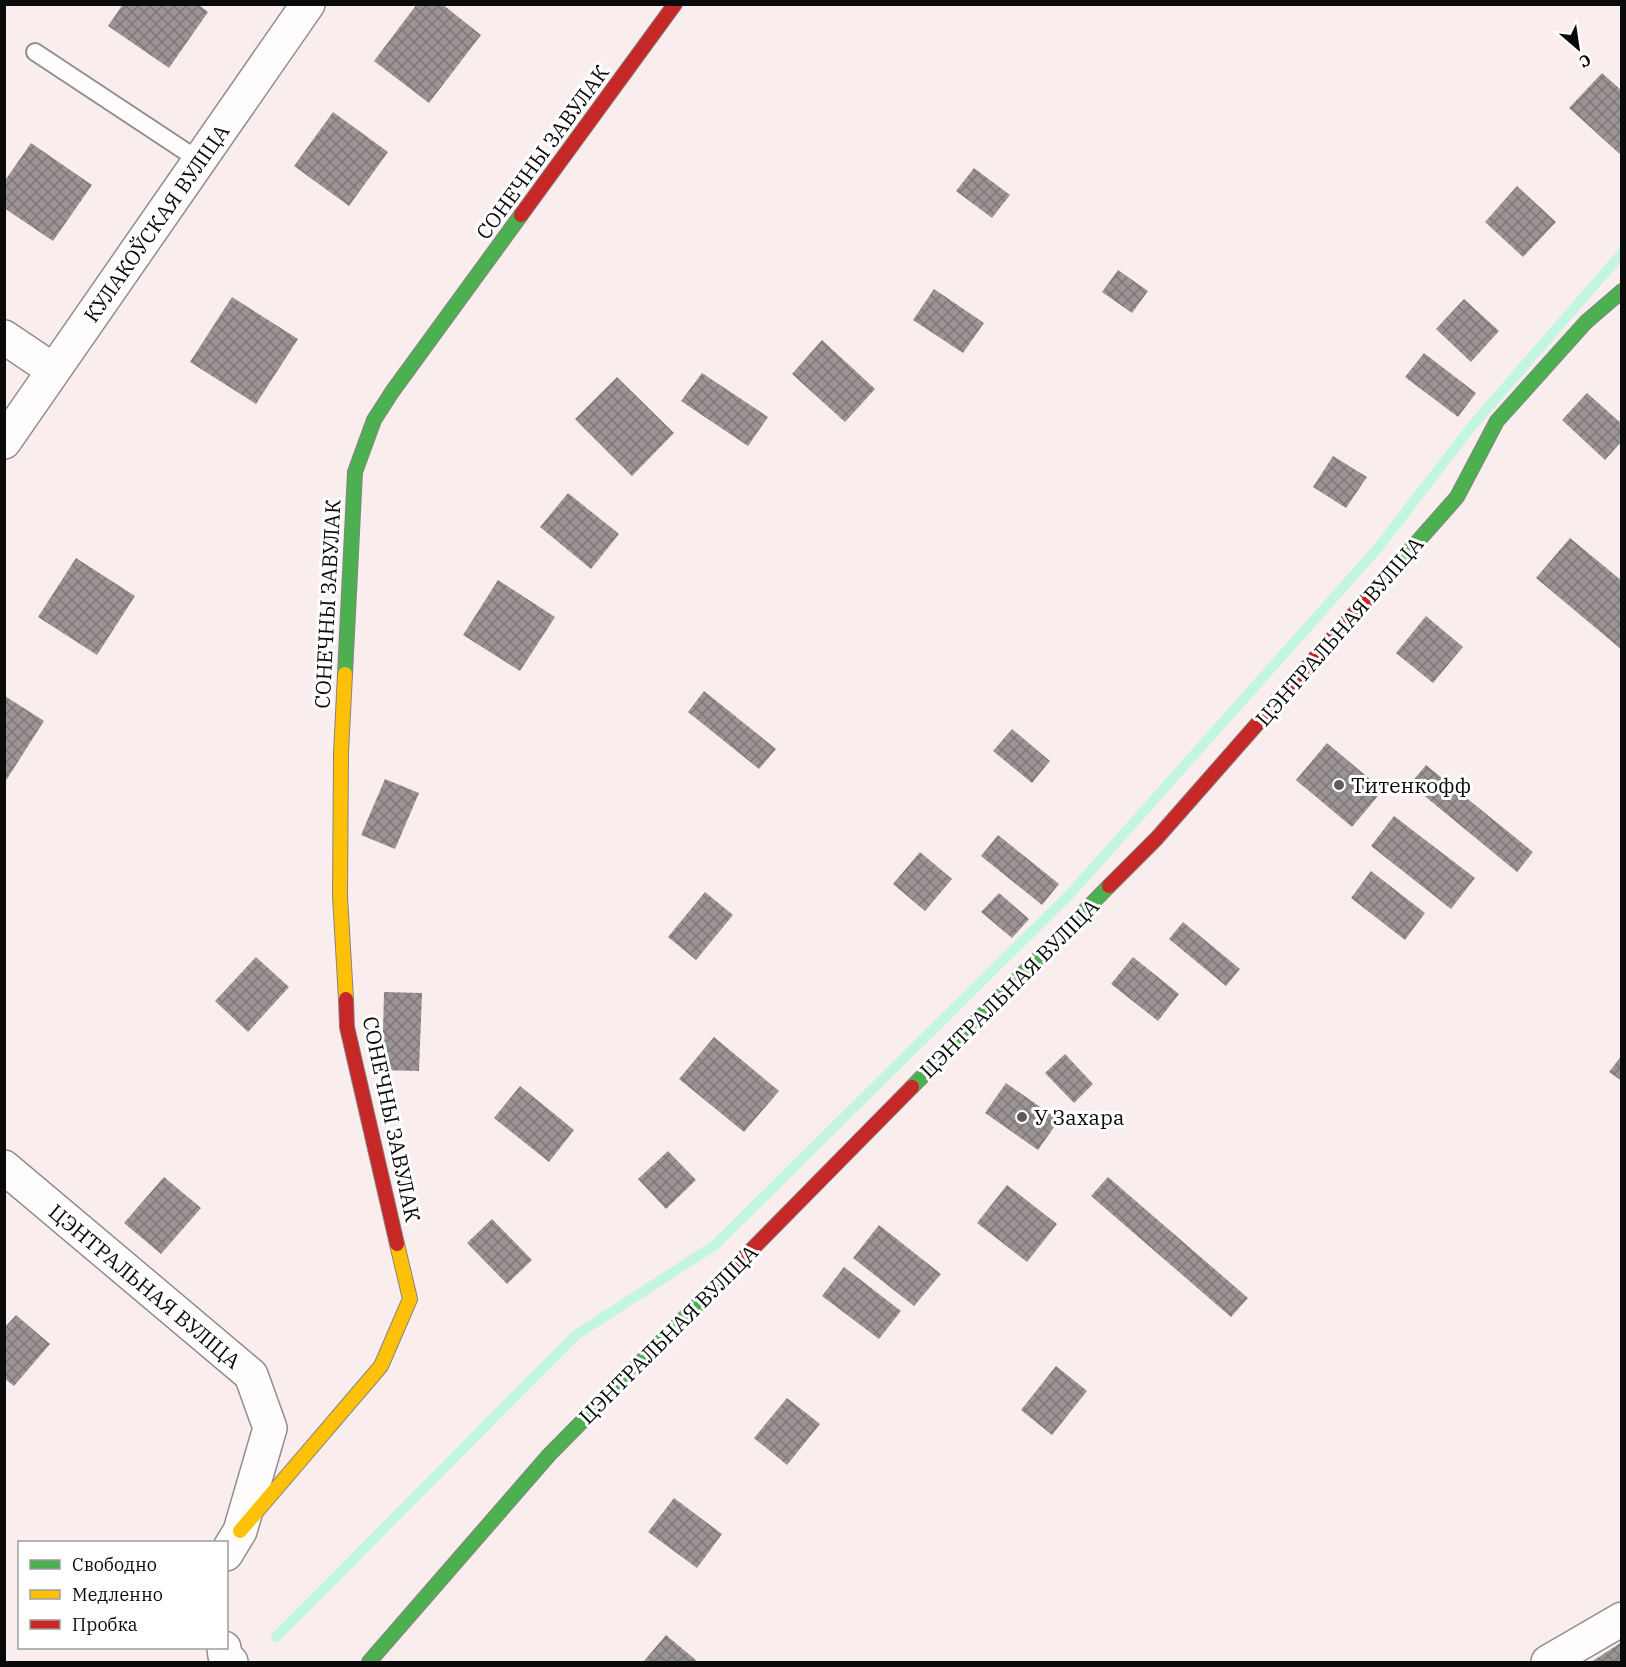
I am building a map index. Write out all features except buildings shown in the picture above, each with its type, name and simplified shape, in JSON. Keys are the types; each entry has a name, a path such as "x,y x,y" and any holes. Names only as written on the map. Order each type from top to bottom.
{"street":[{"name":"КУЛАКОЎСКАЯ ВУЛІЦА","path":"4,442 308,4"},
{"name":"СОНЕЧНЫ ЗАВУЛАК","path":"233,1543 381,1366 410,1299 347,1027 340,896 340,753 355,472 374,420 392,392 675,4"},
{"name":"ЦЭНТРАЛЬНАЯ ВУЛІЦА","path":"369,1662 549,1455 1157,838 1457,497 1497,421 1586,322 1622,291"},
{"path":"4,337 53,370"},
{"name":"ЦЭНТРАЛЬНАЯ ВУЛІЦА","path":"4,1167 251,1375 270,1428 233,1543"},
{"path":"1548,1662 1622,1619"},
{"path":"224,1649 225,1656 231,1662"}],"lane":[{"path":"35,52 200,161"}],"waterway":[{"path":"276,1637 576,1335 715,1245 1071,893 1378,548 1471,427 1622,253"}],"traffic: fast":[{"path":"345,674 355,472 374,420 521,215"},
{"path":"1389,574 1457,497 1497,421 1586,322 1622,291"},
{"path":"912,1087 1109,886"},
{"path":"369,1662 549,1455 707,1295"}],"traffic: slow":[{"path":"345,674 341,753 340,896 346,999"},
{"path":"240,1531 381,1366 410,1299 397,1244"}],"traffic: jam":[{"path":"521,215 675,4"},
{"path":"1109,886 1157,838 1389,574"},
{"path":"346,999 347,1027 397,1244"},
{"path":"707,1295 912,1087"}],"place":[{"name":"Титенкофф","path":"1339,785"},
{"name":"У Захара","path":"1022,1117"}]}
